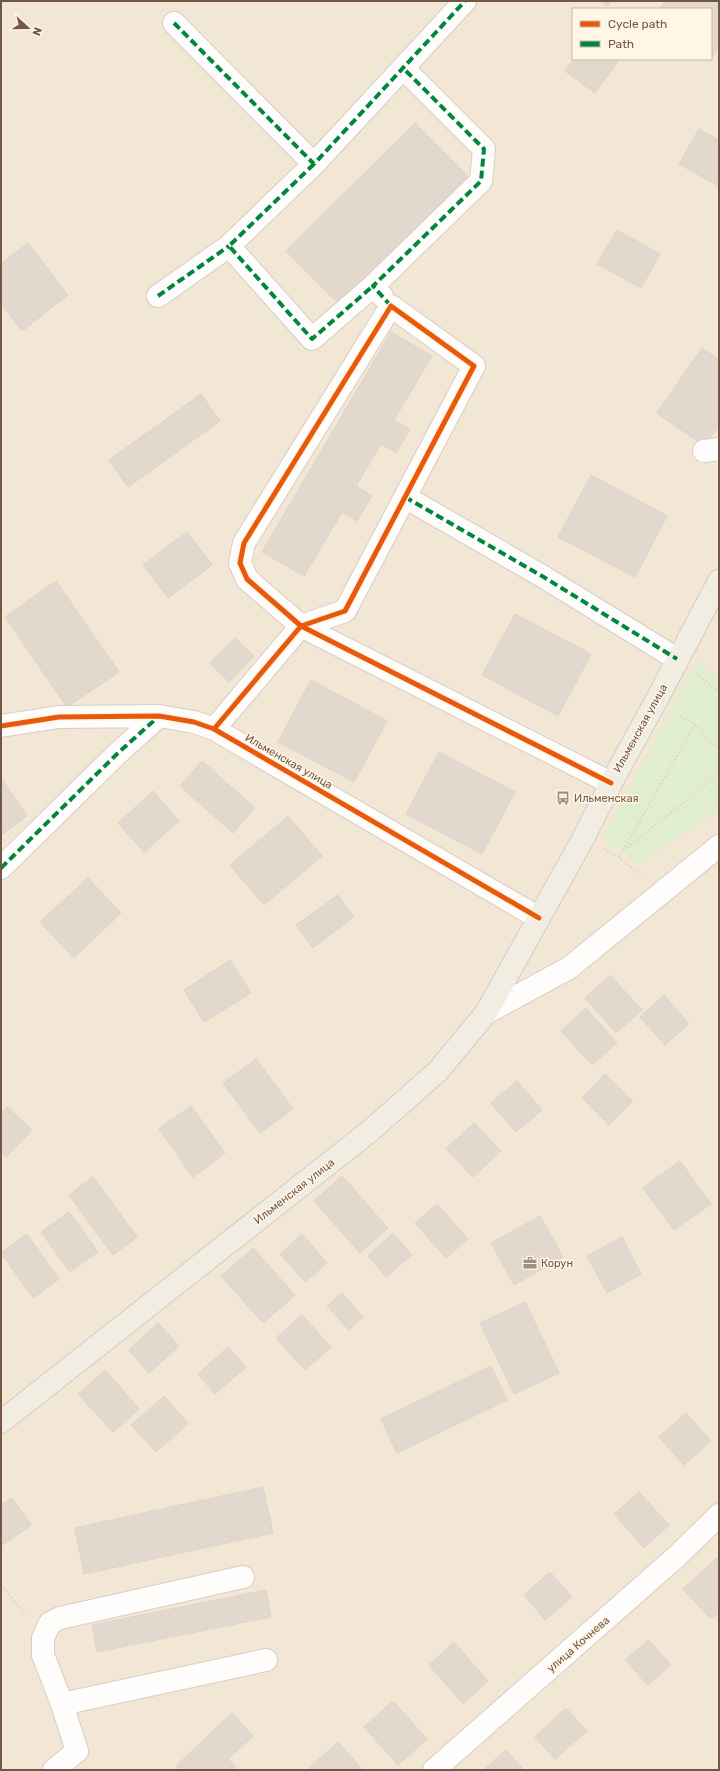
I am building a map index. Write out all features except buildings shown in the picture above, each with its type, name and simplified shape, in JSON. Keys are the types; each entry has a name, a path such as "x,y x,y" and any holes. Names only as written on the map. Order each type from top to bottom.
{"main road":[{"name":"Ильменская улица","path":"1,1422 370,1131 438,1071 486,1013 583,838 719,581"}],"street":[{"path":"158,296 229,246 314,164 465,1"},
{"path":"174,23 314,164"},
{"path":"229,246 312,339 373,286 481,181 484,149 403,68"},
{"path":"214,729 301,626 345,611 474,366 391,306 373,286"},
{"path":"391,306 244,542 240,563 247,579 301,626 611,783"},
{"path":"405,497 542,576 677,659"},
{"path":"1,868 118,753 159,716"},
{"name":"Ильменская улица","path":"2,721 59,717 159,716 194,722 214,729 539,918"},
{"path":"486,1013 569,968 719,846"},
{"name":"улица Кочнева","path":"434,1770 676,1557 719,1515"},
{"path":"54,1770 77,1751 62,1704 43,1656 43,1638 50,1623 60,1618 243,1577"},
{"path":"62,1704 266,1660"}],"path":[{"path":"656,701 695,724 719,750"},
{"path":"619,857 695,724"},
{"path":"622,851 719,774"},
{"path":"583,838 619,857 662,893"},
{"path":"1,1585 43,1638"}],"shaded area":[{"path":"1,1 719,1 719,1770 1,1770"}],"green space":[{"path":"697,660 719,679 719,810 637,865 622,851 602,840"}],"marked path":[{"path":"174,23 314,164 465,1"},
{"path":"391,306 373,286 481,181 484,149 403,68"},
{"path":"314,164 229,246 312,339 373,286"},
{"path":"158,296 229,246"},
{"path":"405,497 542,576 677,659"},
{"path":"1,868 118,753 159,716"}],"cycle path":[{"path":"214,729 301,626 345,611 474,366 391,306 244,543 240,563 247,579 301,626 611,783"},
{"path":"1,726 59,717 159,716 194,722 214,729 539,918"}],"place":[{"name":"Ильменская","path":"563,798"},
{"name":"Корун","path":"530,1263"}]}
